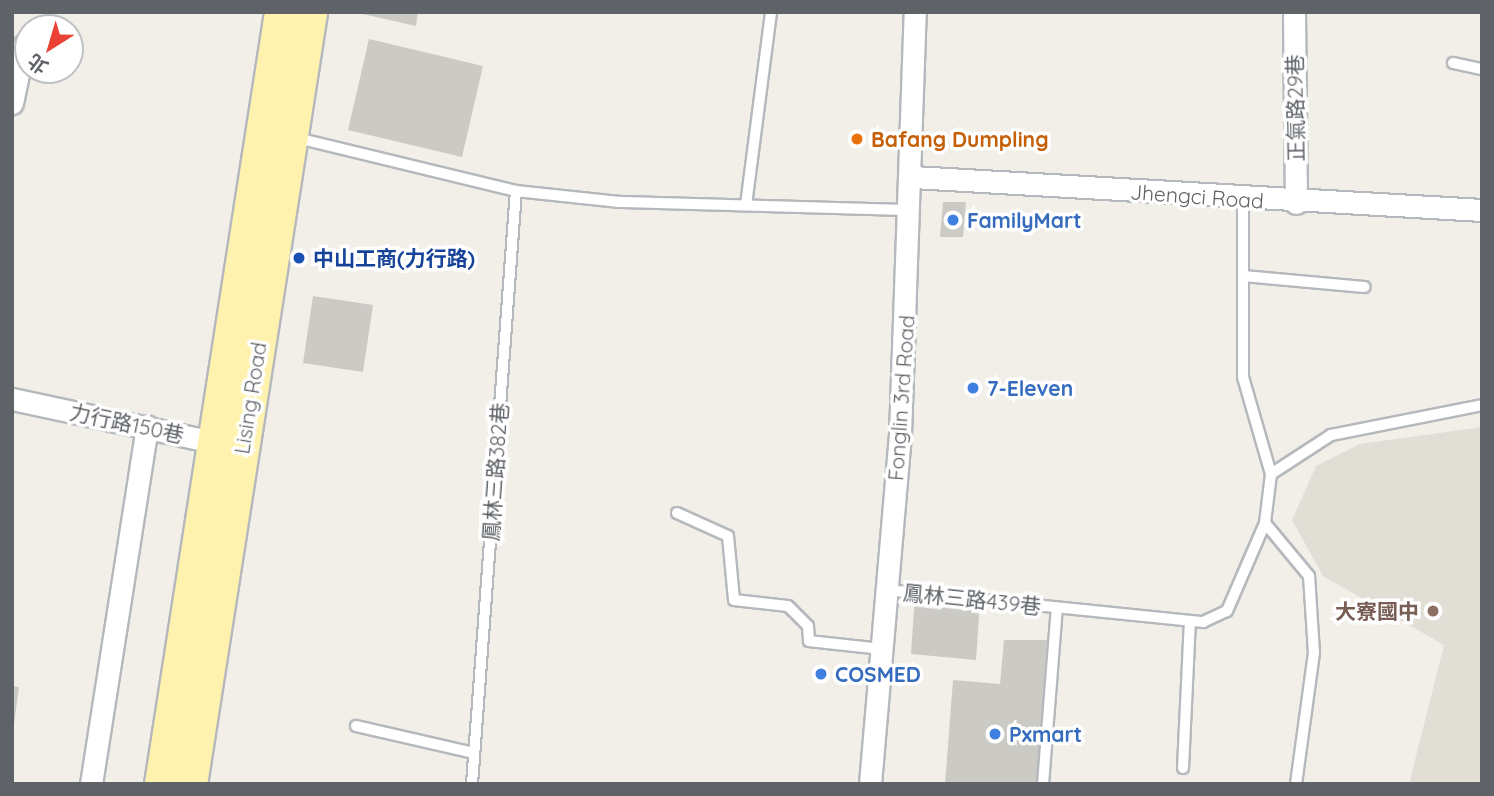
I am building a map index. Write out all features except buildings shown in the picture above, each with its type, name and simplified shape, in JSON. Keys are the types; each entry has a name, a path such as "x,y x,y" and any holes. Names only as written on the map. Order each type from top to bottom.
{"main road":[{"name":"Lising Road","path":"190,784 281,12"},
{"name":"Lising Road","path":"162,784 290,137 310,12"}],"street":[{"name":"Fonglin 3rd Road","path":"870,784 887,590 913,210 915,12"},
{"name":"正氣路29巷","path":"1294,12 1296,203"},
{"path":"12,103 16,84"},
{"name":"Jhengci Road","path":"913,177 1243,200 1482,210"},
{"name":"力行路150巷","path":"12,399 228,445"},
{"path":"91,784 147,426"}],"lane":[{"path":"746,205 771,12"},
{"path":"1453,63 1482,69"},
{"path":"290,137 516,191 746,205 913,210"},
{"name":"鳳林三路382巷","path":"472,784 516,191"},
{"path":"1243,200 1243,377 1271,474 1331,435 1482,405"},
{"path":"1243,276 1365,287"},
{"name":"鳳林三路439巷","path":"887,590 1191,621 1217,620 1227,611 1265,523 1271,474"},
{"path":"677,513 728,536 734,600 788,606 808,626 809,641 882,649"},
{"path":"1265,523 1309,576 1314,653 1296,784"},
{"name":"鳳林三路439巷","path":"1043,784 1057,608"},
{"path":"1183,768 1191,621"},
{"path":"356,726 474,753"}],"shaded area":[{"name":"大寮國中","path":"1482,427 1482,784 1409,784 1444,645 1323,576 1292,520 1316,466 1360,444"}],"place":[{"name":"Bafang Dumpling","path":"857,139"},
{"name":"FamilyMart","path":"953,220"},
{"name":"中山工商(力行路)","path":"299,258"},
{"name":"7-Eleven","path":"973,388"},
{"name":"大寮國中","path":"1433,611"},
{"name":"COSMED","path":"821,674"},
{"name":"Pxmart","path":"995,734"}]}
